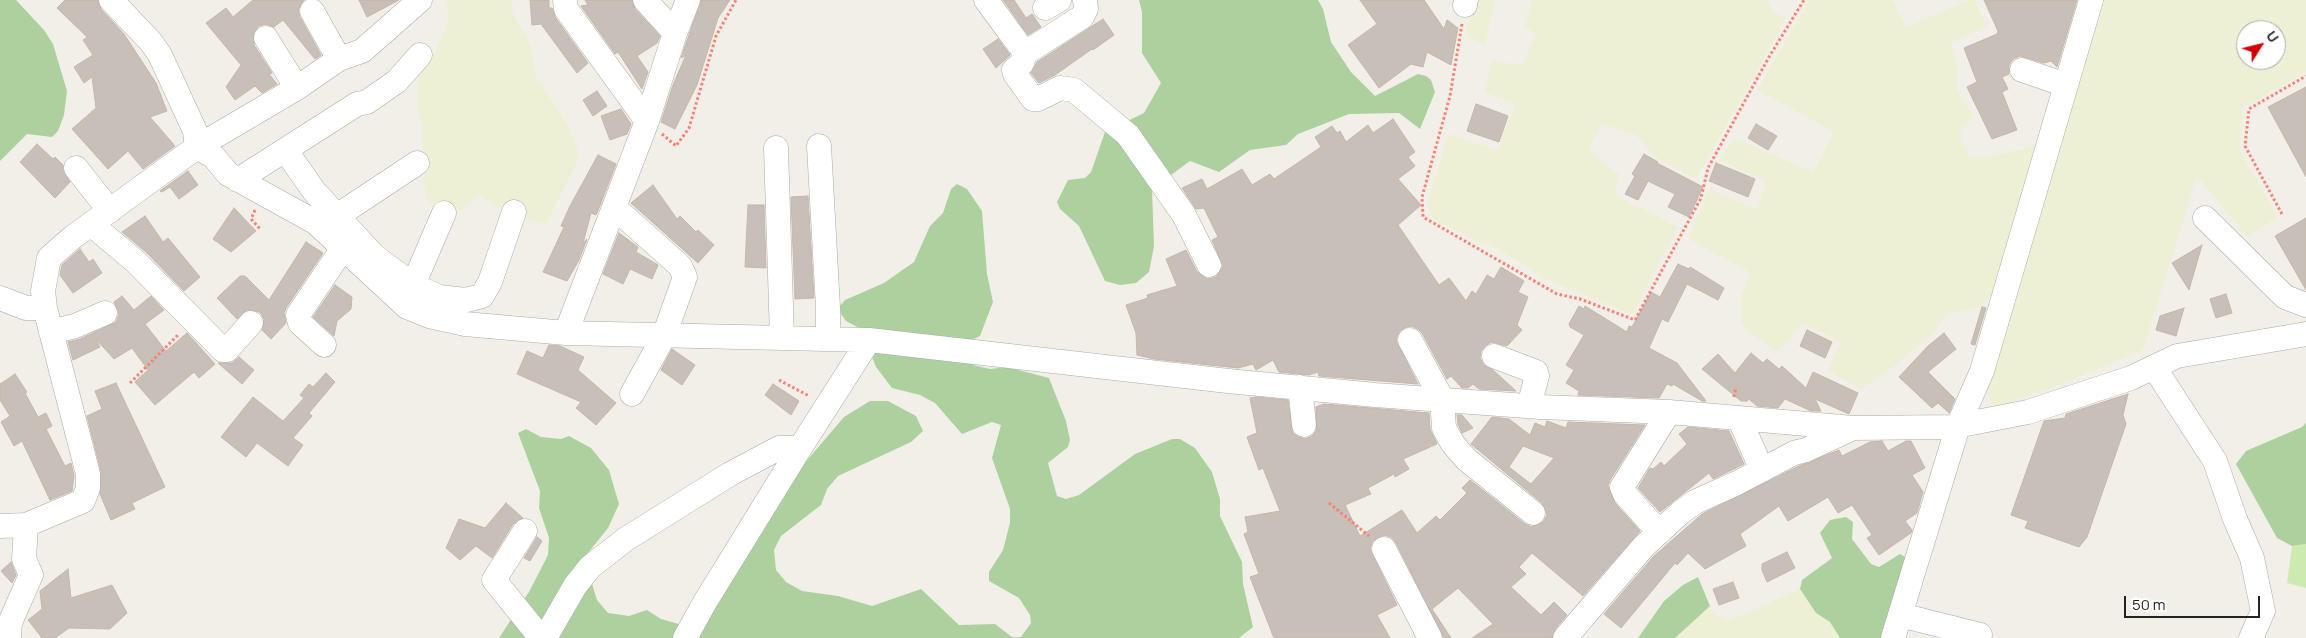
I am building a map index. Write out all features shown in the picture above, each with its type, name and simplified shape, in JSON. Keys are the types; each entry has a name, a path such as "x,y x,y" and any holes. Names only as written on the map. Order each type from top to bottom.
{"street":[{"path":"0,526 26,525 83,501 88,488 88,474 42,291 49,258 100,217 197,147 297,88 339,59 362,51 420,0"},
{"path":"565,0 566,9 647,121"},
{"path":"645,0 675,33"},
{"path":"566,333 647,121 675,33 688,0"},
{"path":"986,0 1025,53"},
{"path":"1085,0 1086,9 1082,17 1025,53 1022,63 1014,70 1015,74 1033,98 1038,99 1060,88 1074,90 1128,135 1184,215 1209,265"},
{"path":"1893,638 1958,426 1982,371 2091,0"},
{"path":"119,3 160,56 194,131 197,147 214,157 228,174 305,214 401,302 416,312 465,324 566,333 869,340 1228,381 1375,395 1442,398 1528,406 1669,412 1853,428 1958,426 2044,408 2125,380 2185,354 2306,334"},
{"path":"312,11 339,59"},
{"path":"266,38 297,88"},
{"path":"238,180 357,104 367,102 397,81 420,55"},
{"path":"2022,70 2066,85"},
{"path":"819,146 828,339"},
{"path":"776,148 782,338"},
{"path":"286,151 314,191 374,256 413,286 439,297 466,300 482,296 490,282 514,212"},
{"path":"337,216 417,163"},
{"path":"76,168 100,217 136,262 225,350 251,324"},
{"path":"614,208 683,270 685,277 664,336 632,394"},
{"path":"413,286 444,213"},
{"path":"2205,218 2284,297 2306,305"},
{"path":"324,345 300,324 298,315 343,248"},
{"path":"0,298 26,308 45,308"},
{"path":"52,332 75,326 104,313"},
{"path":"685,638 710,593 869,340"},
{"path":"1410,340 1442,398 1444,428 1453,444 1466,459 1533,513"},
{"path":"1494,356 1536,372 1538,376 1528,406"},
{"path":"2154,367 2215,461 2235,519 2252,558 2263,611 2252,638"},
{"path":"1300,387 1304,425"},
{"path":"1661,531 1630,501 1622,487 1669,412"},
{"path":"1739,418 1762,470"},
{"path":"1565,638 1638,553 1695,502 1794,453 1806,450 1853,428"},
{"path":"525,532 494,580 543,638 575,586 590,567 626,539 730,474 779,448 800,448"},
{"path":"9,638 12,618 31,575 24,559 26,525"},
{"path":"1384,549 1430,638"},
{"path":"1900,615 1980,635"}],"path":[{"path":"676,146 689,128 716,36 736,0"},
{"path":"1466,3 1450,96 1422,197 1423,217 1558,294 1580,299 1634,320 1701,198 1708,168 1769,57 1804,0"},
{"path":"2282,214 2245,146 2249,109 2306,76"},
{"path":"130,383 193,319"},
{"path":"779,380 827,406"},
{"path":"1329,503 1355,523"}],"green space":[{"path":"0,0 16,0 44,30 53,44 67,91 64,115 58,131 52,137 27,134 0,161"},
{"path":"446,0 511,0 514,16 531,45 535,75 568,125 580,157 546,224 506,213 479,194 461,211 445,209 429,202 425,195 422,128 418,110 418,81 422,70 436,51 449,17"},
{"path":"1139,0 1318,0 1323,9 1331,42 1351,72 1375,96 1418,74 1426,76 1431,80 1435,92 1420,129 1399,113 1349,114 1298,134 1286,145 1250,150 1219,172 1190,161 1152,189 1154,246 1149,272 1136,283 1120,285 1105,281 1079,226 1060,209 1057,202 1068,180 1085,178 1091,172 1105,132 1144,113 1161,83 1142,53 1142,12"},
{"path":"1475,0 1495,0 1485,45 1465,35"},
{"path":"1532,0 1767,0 1773,12 1783,17 1785,21 1696,179 1655,157 1636,135 1601,124 1589,149 1605,165 1620,175 1615,189 1621,198 1678,227 1632,315 1546,279 1489,243 1482,244 1432,218 1427,205 1448,134 1498,150 1515,104 1485,92 1492,61 1522,65 1536,34 1525,26"},
{"path":"1809,0 1893,0 1906,27 1969,0 1974,0 1987,26 1951,43 1957,66 1957,91 1975,116 1962,126 1960,140 1971,157 1992,156 2040,144 1996,292 1977,308 1947,314 1932,334 1895,366 1861,389 1828,371 1841,342 1802,323 1787,343 1776,351 1746,331 1741,322 1741,297 1750,272 1688,239 1709,189 1757,209 1766,182 1720,160 1734,138 1813,172 1834,132 1757,90"},
{"path":"2095,0 2306,0 2306,72 2243,108 2240,151 2278,217 2247,237 2197,176 2143,350 2064,383 2005,404 1992,405 1984,388"},
{"path":"957,184 967,189 982,211 987,274 993,302 980,336 972,340 973,365 990,369 1007,367 1049,378 1066,421 1070,440 1068,447 1048,463 1057,496 1066,499 1079,495 1135,454 1172,439 1180,439 1195,448 1212,472 1220,499 1220,516 1242,562 1243,584 1253,627 1239,638 499,638 529,592 548,555 549,538 539,508 540,491 518,433 526,429 541,437 561,439 569,436 591,448 609,470 619,504 608,528 584,558 597,600 608,613 629,616 647,610 661,619 700,630 773,500 844,417 870,401 888,401 916,416 923,431 911,442 838,476 827,489 821,505 781,536 774,550 776,570 786,582 802,591 838,596 872,606 921,589 959,625 995,624 1012,637 1021,637 1031,623 1030,615 1019,598 989,581 989,572 1003,550 1010,523 1010,509 992,458 1001,425 992,422 962,434 935,403 920,395 892,388 876,367 861,329 846,321 841,314 840,306 845,300 884,283 914,262 930,226 943,213 951,189"},
{"path":"2306,423 2306,544 2292,546 2277,538 2236,464 2246,451 2302,427"},
{"path":"1846,517 1853,522 1852,539 1871,564 1879,567 1900,554 1910,560 1884,638 1840,638 1830,622 1816,613 1800,589 1802,580 1832,558 1820,533 1830,520"},
{"path":"2306,544 2306,588 2287,583 2292,546"},
{"path":"1698,577 1710,606 1675,638 1638,638 1664,601 1683,585"},
{"path":"1800,589 1816,613 1830,622 1840,638 1675,638 1710,606 1714,614 1728,621"}],"building":[{"path":"65,0 98,0 101,9 124,34 156,83 167,111 150,117 175,146 143,169 128,151 108,169 72,129 96,108 92,77 84,83 74,67 93,55 83,40 87,37 57,8"},
{"path":"253,0 304,0 298,10 300,17 321,55 315,59 283,20 274,27 266,24 259,26 254,32 254,45 272,73 269,74 277,84 262,93 255,86 235,100 226,87 241,65 206,23 226,8 233,17"},
{"path":"359,0 399,0 367,17"},
{"path":"530,0 549,0 549,8 552,8 555,17 588,63 577,73 541,24 532,25"},
{"path":"585,0 632,0 635,9 660,36 657,43 637,56 648,72 642,89 618,52 615,54 581,6 588,5"},
{"path":"701,0 730,0 718,18 697,85 675,129 661,122 673,85 686,55 681,58"},
{"path":"1003,0 1014,0 1026,18 1032,14 1041,27 1028,35"},
{"path":"1360,0 1424,0 1444,29 1447,20 1458,28 1451,65 1427,52 1423,67 1411,64 1379,88 1348,45 1377,24"},
{"path":"1984,0 2077,0 2057,67 2051,61 2044,63 2020,56 2013,59 2009,65 2009,74 2002,77 2008,89 2002,92 2017,130 1992,139 1967,87 1977,82 1964,48 1997,34 1998,31"},
{"path":"1103,19 1114,35 1055,75 1039,83 1031,73 1037,62"},
{"path":"998,39 1010,55 996,68 983,49"},
{"path":"2306,87 2306,177 2268,107"},
{"path":"597,91 607,106 593,116 583,100"},
{"path":"1476,104 1508,116 1499,142 1467,131"},
{"path":"621,109 631,124 627,134 610,140 601,116"},
{"path":"1393,119 1415,152 1408,157 1415,166 1398,179 1421,205 1398,225 1439,285 1449,278 1466,301 1472,291 1476,294 1487,275 1494,279 1501,267 1524,281 1518,292 1528,297 1517,325 1522,330 1507,346 1492,342 1486,345 1481,351 1480,358 1484,365 1493,370 1516,391 1479,389 1473,384 1468,388 1462,388 1451,376 1447,379 1422,333 1411,326 1399,332 1396,340 1418,384 1319,376 1318,372 1309,375 1279,372 1273,360 1256,370 1253,364 1238,368 1154,359 1137,355 1136,333 1126,305 1148,298 1147,295 1177,286 1166,259 1186,250 1197,272 1208,279 1216,277 1223,266 1212,240 1218,237 1204,208 1196,209 1182,188 1202,179 1207,189 1242,169 1252,185 1270,174 1274,179 1321,147 1315,137 1332,126 1337,133 1340,131 1346,142 1368,125 1373,133"},
{"path":"1756,124 1777,136 1768,150 1748,138"},
{"path":"37,144 53,159 55,157 63,165 63,170 70,182 55,198 20,162"},
{"path":"1644,154 1657,163 1703,187 1689,217 1668,207 1675,194 1648,181 1638,200 1625,194 1635,176 1632,174"},
{"path":"598,155 616,164 596,215 591,213 583,243 587,239 579,260 567,281 543,272 564,227 561,226 570,206"},
{"path":"1716,163 1755,179 1748,197 1709,181"},
{"path":"188,171 198,185 179,199 170,187 162,192 160,191"},
{"path":"653,185 677,219 680,216 696,232 698,230 714,245 698,263 631,203"},
{"path":"808,196 814,298 795,299 791,197"},
{"path":"748,205 764,205 766,268 745,267"},
{"path":"234,208 256,231 231,252 213,239"},
{"path":"145,216 163,242 168,238 200,277 184,291 146,252 122,232"},
{"path":"2306,218 2306,290 2275,236"},
{"path":"619,233 638,247 636,252 658,265 652,279 630,269 623,284 603,274"},
{"path":"306,242 323,253 286,308 284,313 286,323 271,339 262,330 264,319 260,312 247,310 237,319 217,298 240,276 245,276 269,300"},
{"path":"2202,245 2189,290 2172,263"},
{"path":"80,249 89,262 93,259 102,273 73,293 60,275 62,265"},
{"path":"1678,264 1689,269 1690,267 1724,288 1718,300 1687,284 1668,322 1662,319 1649,348 1677,363 1706,401 1702,401 1673,384 1672,386 1667,384 1659,398 1578,395 1579,391 1566,383 1574,370 1566,365 1584,335 1570,327 1569,324 1579,306 1584,309 1585,306 1627,332 1629,326 1632,327 1651,292 1660,297"},
{"path":"335,285 352,297 351,309 337,321 334,336 313,317"},
{"path":"2226,294 2232,313 2216,318 2210,299"},
{"path":"122,296 134,310 151,296 164,310 145,324 166,351 187,333 215,364 199,378 194,372 155,405 135,382 148,370 132,348 114,359 95,338 100,347 73,360 68,342 80,339 116,322 119,314 114,302"},
{"path":"1982,307 1986,308 1975,345 1971,344"},
{"path":"2184,308 2176,336 2156,330 2160,316"},
{"path":"1807,330 1832,342 1825,358 1800,346"},
{"path":"1944,333 1956,349 1928,372 1955,399 1949,413 1938,403 1932,408 1899,377 1928,346"},
{"path":"549,345 560,346 584,357 578,370 616,403 596,425 576,408 581,402 517,374 527,351 543,358"},
{"path":"672,349 695,365 682,385 661,370"},
{"path":"1751,353 1763,363 1767,359 1779,369 1782,366 1806,388 1813,372 1858,393 1849,414 1815,399 1821,411 1811,411 1785,399 1778,408 1757,406 1749,399 1741,401 1702,369 1718,354 1735,373"},
{"path":"239,357 254,370 242,384 218,363 232,363"},
{"path":"326,373 335,382 309,413 312,416 293,438 303,445 288,466 257,443 246,457 221,437 253,397 283,421 304,398 300,395 309,384 313,387"},
{"path":"15,374 27,392 25,393 38,417 46,413 52,426 46,429 65,466 71,463 74,476 72,491 50,500 22,441 14,446 1,422 10,416 0,400 0,384"},
{"path":"116,383 165,487 132,503 135,509 111,520 100,494 101,471 87,416 102,409 95,391"},
{"path":"773,384 799,401 791,415 765,395"},
{"path":"2128,394 2123,415 2126,424 2087,537 2079,547 2025,528 2028,521 2011,515 2044,421 2065,418 2066,414"},
{"path":"1250,398 1288,400 1293,433 1305,439 1312,436 1316,431 1316,407 1324,404 1429,413 1430,429 1437,444 1403,459 1409,469 1395,477 1394,474 1368,488 1371,494 1345,505 1360,536 1402,510 1417,533 1436,516 1440,520 1467,493 1462,488 1470,480 1525,524 1531,527 1543,522 1547,515 1542,503 1471,444 1492,417 1509,419 1530,435 1535,423 1545,427 1547,421 1566,428 1568,422 1645,425 1608,486 1615,503 1640,531 1583,596 1532,553 1519,567 1526,574 1511,587 1541,615 1554,602 1567,615 1555,629 1552,638 1472,638 1493,624 1458,588 1432,609 1451,638 1444,638 1396,543 1391,537 1384,535 1373,541 1370,549 1397,605 1377,615 1390,638 1274,638 1250,577 1259,574 1244,534 1248,532 1245,517 1280,511 1263,468 1259,470 1247,437 1257,433","holes":["1523,446 1554,458 1531,484 1509,467"]},
{"path":"1457,415 1462,415 1473,428 1462,433"},
{"path":"1688,427 1729,431 1744,464 1713,479 1709,473 1660,512 1638,488 1650,468 1653,469 1661,462 1664,466 1687,444 1679,434"},
{"path":"1882,441 1888,451 1906,441 1911,441 1925,468 1912,475 1923,492 1917,513 1905,521 1912,530 1911,533 1879,555 1867,538 1872,535 1852,505 1838,513 1828,497 1788,521 1779,506 1740,534 1746,546 1705,569 1688,553 1677,565 1675,563 1621,628 1604,614 1654,556 1702,514 1799,466 1839,450 1842,456 1870,442"},
{"path":"506,503 523,518 513,524 492,558 476,546 460,560 446,548 459,519 485,528"},
{"path":"537,537 542,541 530,561 524,558"},
{"path":"1787,552 1795,568 1767,582 1762,570 1762,564"},
{"path":"11,562 16,575 12,583 1,571"},
{"path":"68,569 71,598 112,585 127,613 110,629 69,628 55,638 42,638 28,620 42,609 40,591"},
{"path":"1733,582 1739,598 1719,605 1713,589"}]}
